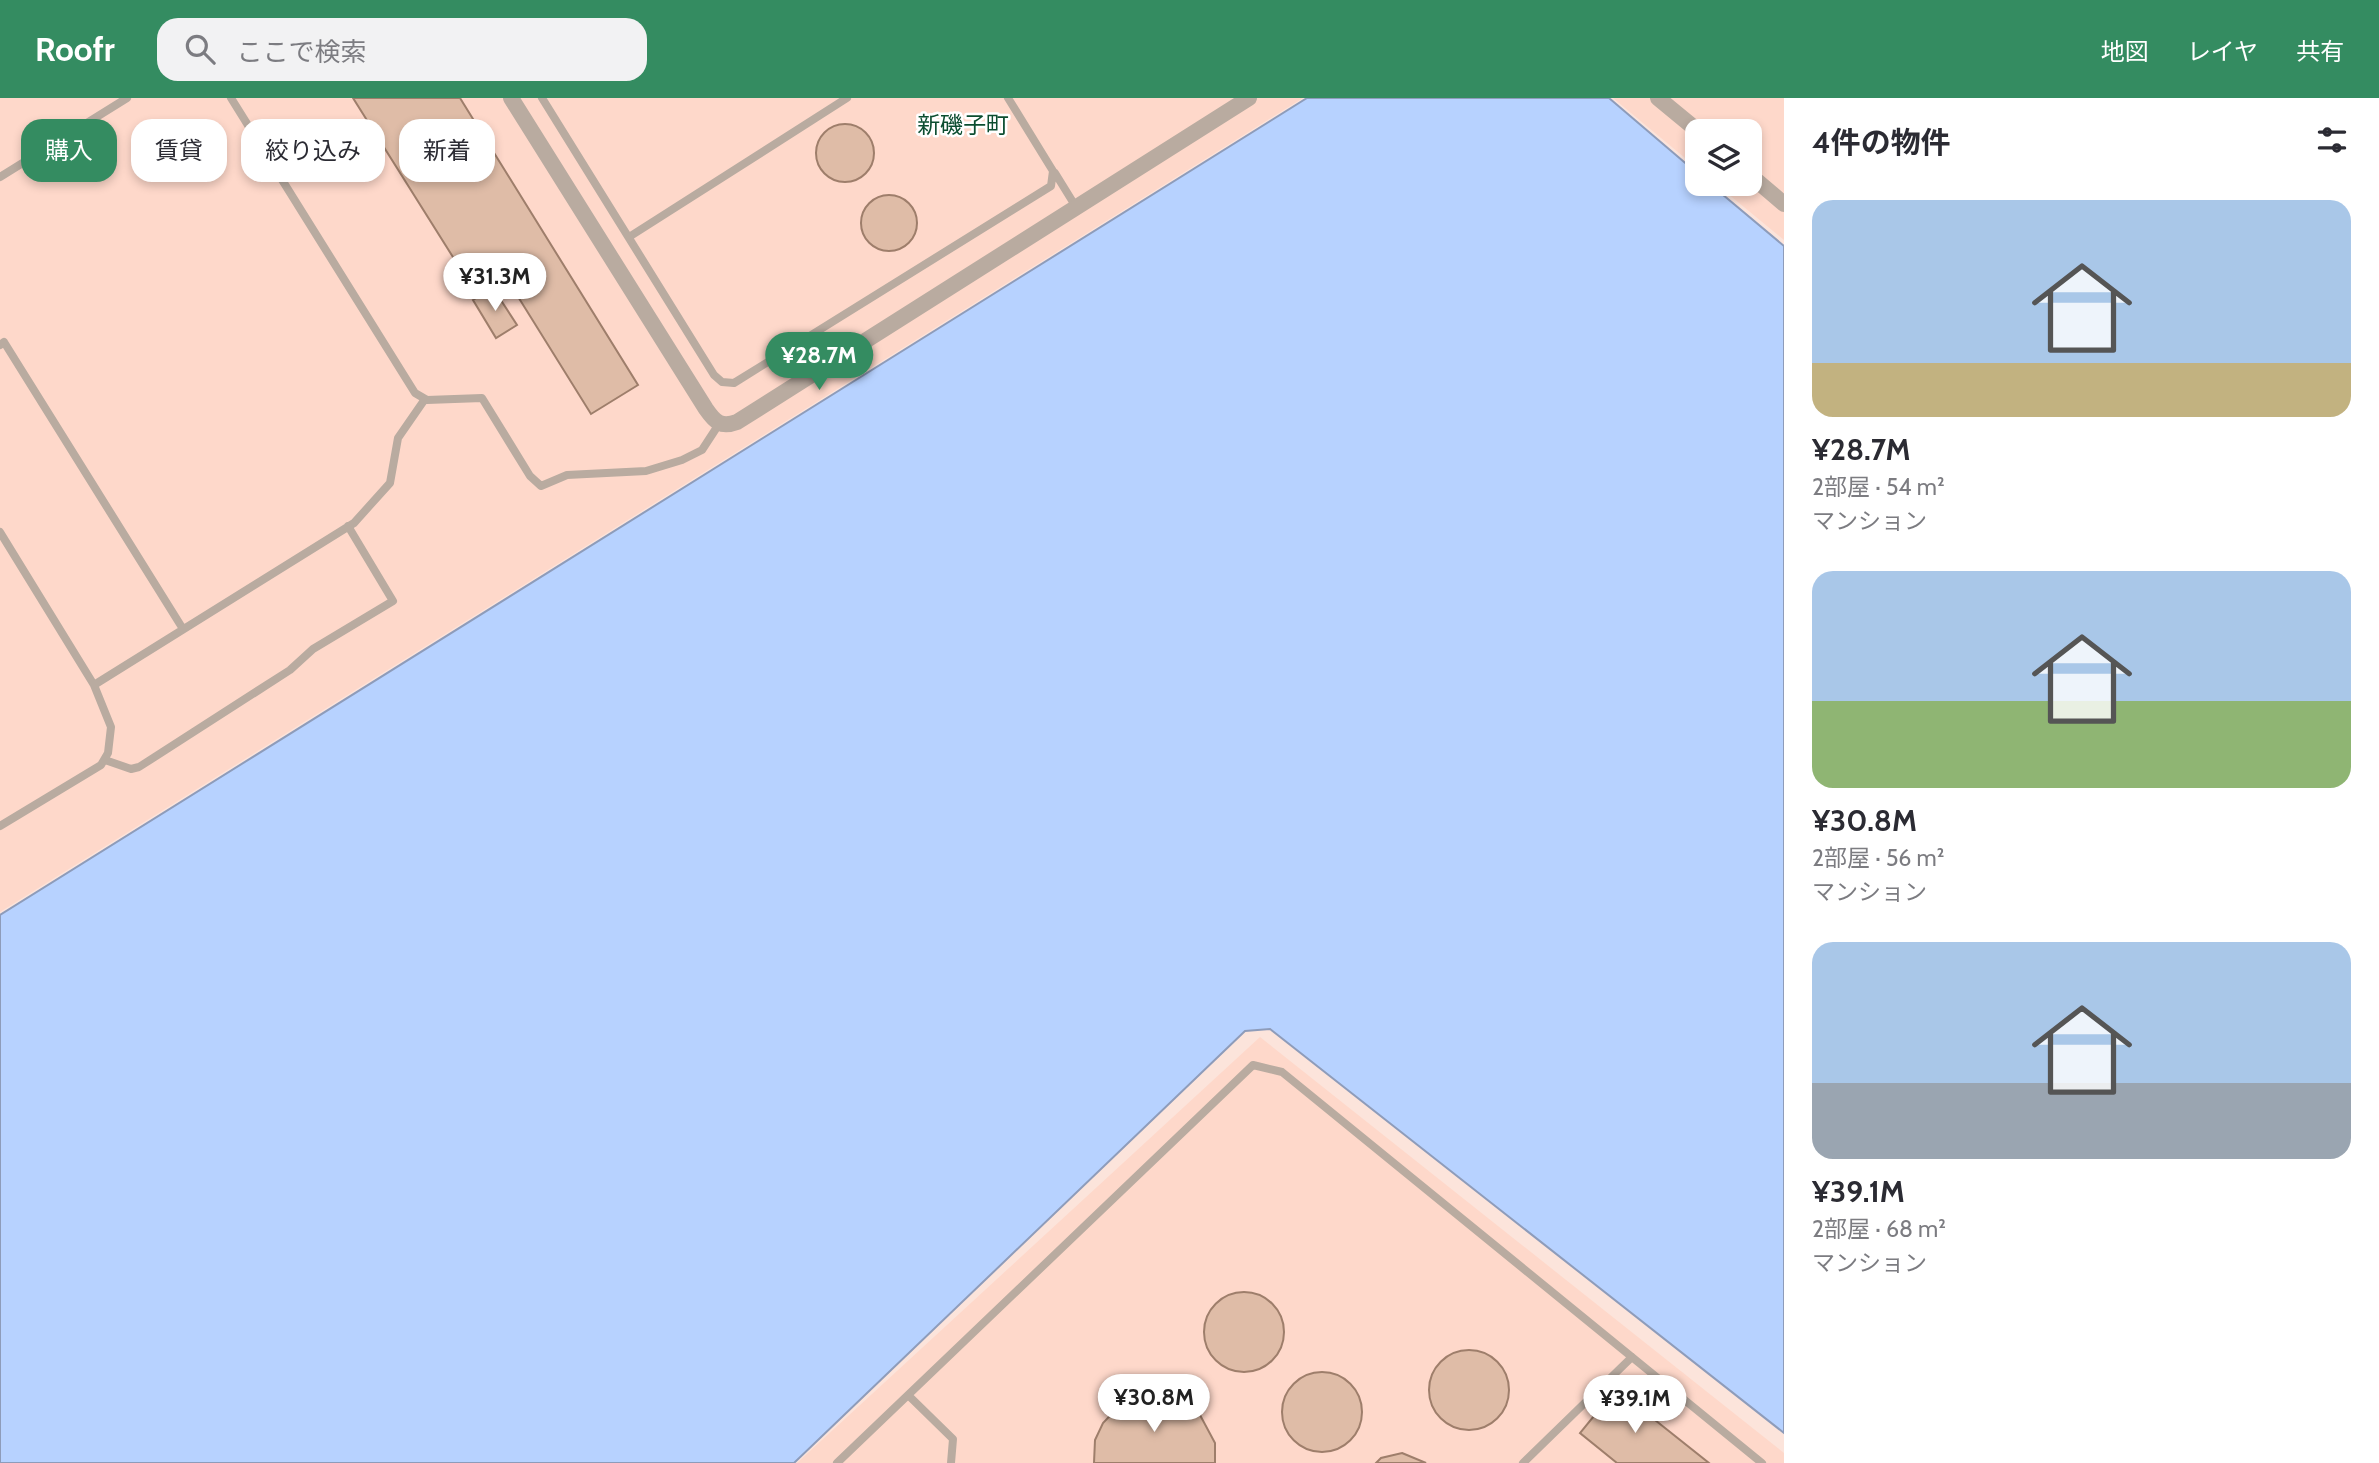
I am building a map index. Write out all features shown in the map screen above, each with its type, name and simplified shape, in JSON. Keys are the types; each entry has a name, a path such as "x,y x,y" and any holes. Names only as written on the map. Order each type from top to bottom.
{"street":[{"path":"511,98 706,409 719,424 737,422 1249,98"},
{"path":"1658,98 1685,120"},
{"path":"1762,184 1782,198"}],"lane":[{"path":"0,177 127,98"},
{"path":"230,98 410,384 425,399 482,398 530,476 541,486 566,475 615,475 669,465 702,450 719,424"},
{"path":"542,98 714,375 722,382 734,383 1051,186 1053,171"},
{"path":"629,237 848,98"},
{"path":"1008,98 1076,207"},
{"path":"0,345 4,342 183,629"},
{"path":"94,685 348,526 390,483 398,438 425,399"},
{"path":"105,760 131,769 139,767 290,670 313,649 393,601 348,526"},
{"path":"0,532 94,685 111,727 105,760 0,826"},
{"path":"838,1463 1253,1065 1282,1072 1762,1463"},
{"path":"1523,1463 1632,1357"},
{"path":"908,1395 953,1439 951,1463"}],"shaded area":[{"path":"0,98 1303,98 0,912"},
{"path":"1613,98 1784,98 1784,240 1731,196 1762,196 1762,119 1685,119 1685,158"},
{"path":"1260,1037 1784,1453 1784,1463 797,1463"}],"water":[{"path":"1307,98 1609,98 1685,163 1685,196 1724,196 1784,246 1784,1433 1270,1029 1245,1031 794,1463 0,1463 0,915"}],"building":[{"path":"353,98 460,98 473,119 399,119 399,171 385,149 385,119 366,119"},
{"path":"839,124 851,124 866,132 874,147 874,159 866,174 851,182 839,182 824,174 816,159 816,147 824,132"},
{"path":"495,154 638,385 591,414 492,255 463,273 406,182 495,182"},
{"path":"884,195 894,195 909,203 915,212 915,234 909,243 894,251 884,251 866,239 861,228 861,218 873,200"},
{"path":"493,288 517,325 496,338 473,300"},
{"path":"1244,1292 1259,1295 1272,1304 1281,1317 1284,1332 1281,1347 1272,1360 1259,1369 1244,1372 1229,1369 1216,1360 1207,1347 1204,1332 1207,1317 1216,1304 1229,1295"},
{"path":"1469,1350 1484,1353 1497,1362 1506,1375 1509,1390 1506,1405 1497,1418 1484,1427 1469,1430 1454,1427 1441,1418 1432,1405 1429,1390 1432,1375 1441,1362 1454,1353"},
{"path":"1322,1372 1337,1375 1350,1384 1359,1397 1362,1412 1359,1427 1350,1440 1337,1449 1322,1452 1307,1449 1294,1440 1285,1427 1282,1412 1285,1397 1294,1384 1307,1375"},
{"path":"1616,1389 1709,1463 1617,1463 1580,1433"},
{"path":"1150,1395 1174,1398 1200,1415 1215,1443 1215,1463 1094,1463 1095,1440 1103,1423 1120,1405"},
{"path":"1402,1453 1426,1463 1376,1463 1381,1458"}],"district":[{"name":"新磯子町","path":"963,125"}]}
